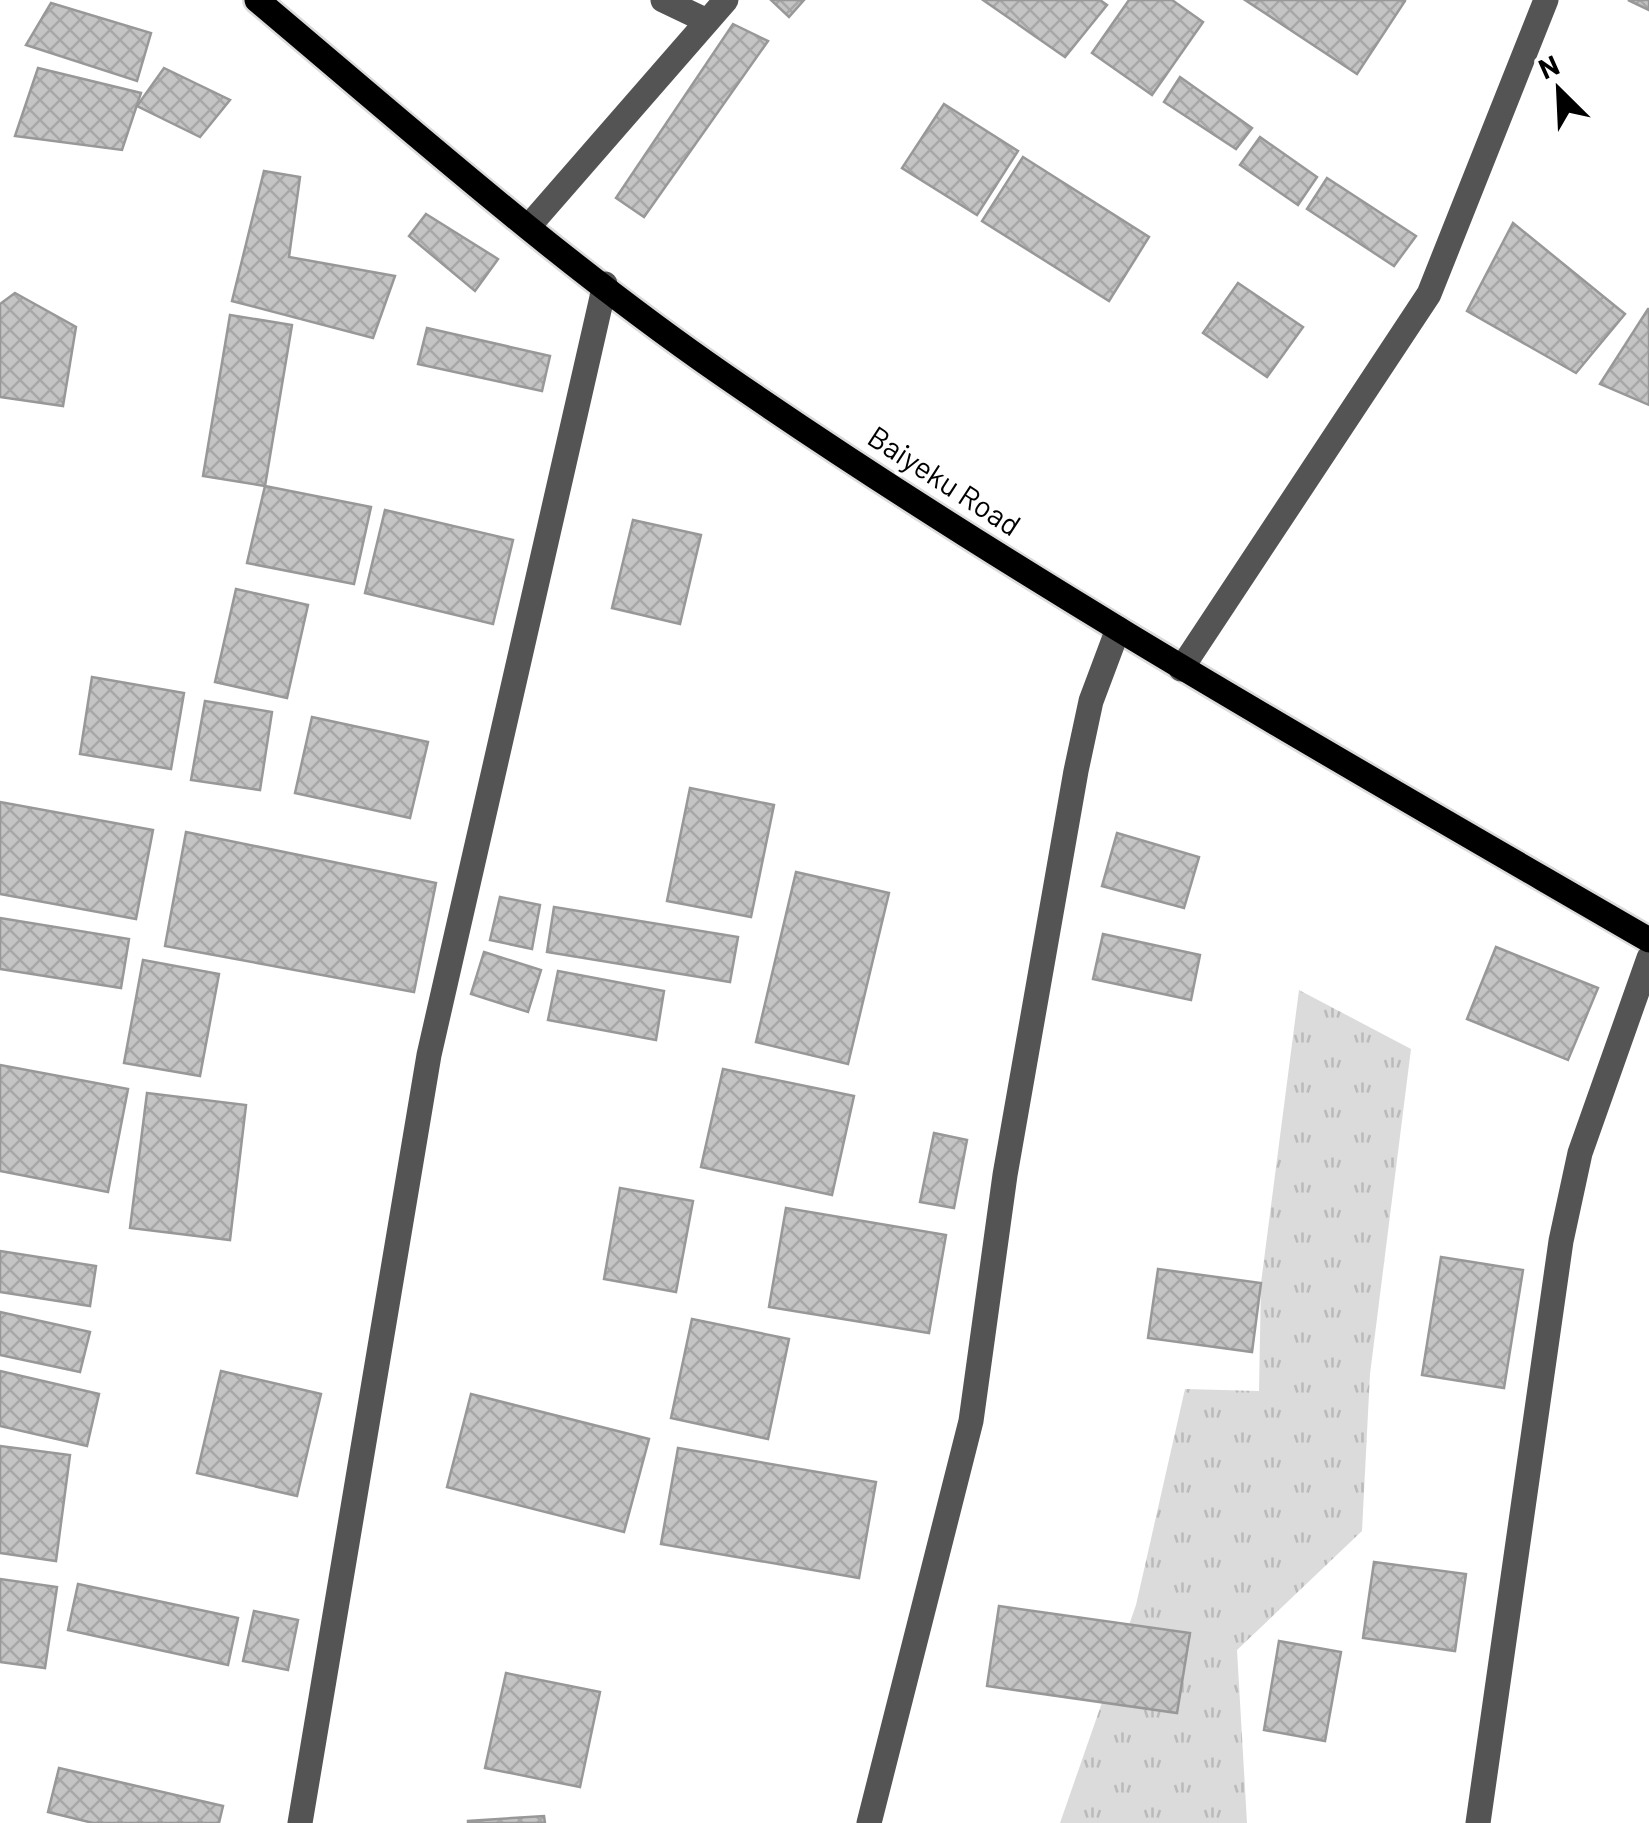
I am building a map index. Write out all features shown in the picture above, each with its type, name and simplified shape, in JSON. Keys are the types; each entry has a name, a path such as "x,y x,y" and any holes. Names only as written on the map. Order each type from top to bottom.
{"main road":[{"name":"Baiyeku Road","path":"259,0 529,226 723,374 1181,669 1649,940"}],"street":[{"path":"663,0 707,21"},
{"path":"529,226 726,0"},
{"path":"1181,669 1428,294 1546,0"},
{"path":"300,1823 429,1055 605,284"},
{"path":"869,1823 971,1421 1005,1176 1076,771 1091,700 1118,629"},
{"path":"1478,1823 1562,1241 1580,1153 1649,958"}],"green space":[{"path":"1299,990 1411,1049 1370,1374 1362,1531 1237,1650 1247,1823 1060,1823 1136,1605 1185,1389 1259,1391 1261,1283"}],"building":[{"path":"771,0 804,0 789,17"},
{"path":"983,0 1100,0 1107,5 1065,57"},
{"path":"1129,0 1172,0 1203,22 1152,95 1092,53"},
{"path":"1245,0 1404,0 1405,1 1357,74"},
{"path":"1628,0 1649,0 1649,10"},
{"path":"51,3 151,33 137,81 26,45"},
{"path":"733,24 768,41 644,217 616,198"},
{"path":"38,68 141,93 122,150 15,136"},
{"path":"164,68 230,100 200,137 137,106"},
{"path":"1180,77 1252,128 1236,149 1164,102"},
{"path":"944,104 1018,151 977,215 902,168"},
{"path":"1260,137 1317,177 1298,205 1240,165"},
{"path":"1023,157 1149,237 1109,301 982,221"},
{"path":"264,171 300,177 289,257 395,276 373,338 232,301"},
{"path":"1327,178 1416,236 1394,266 1307,209"},
{"path":"426,214 498,259 475,291 409,236"},
{"path":"1513,223 1625,314 1576,373 1467,311"},
{"path":"1238,283 1303,327 1267,377 1203,333"},
{"path":"15,293 76,327 63,406 0,397 0,304"},
{"path":"1649,309 1649,405 1600,384"},
{"path":"230,315 292,325 265,486 203,476"},
{"path":"427,328 550,356 542,391 418,364"},
{"path":"265,486 371,507 354,584 247,563"},
{"path":"385,510 513,540 493,624 365,593"},
{"path":"633,520 701,535 680,624 612,608"},
{"path":"236,589 308,605 287,698 215,682"},
{"path":"92,677 184,693 171,769 80,754"},
{"path":"205,701 272,712 260,790 191,780"},
{"path":"312,717 428,742 410,818 295,793"},
{"path":"690,788 774,805 751,917 667,901"},
{"path":"0,802 153,830 136,919 0,894"},
{"path":"186,832 436,883 414,992 165,946"},
{"path":"1117,833 1199,857 1184,908 1102,886"},
{"path":"796,872 889,893 848,1064 756,1042"},
{"path":"500,897 540,905 532,949 490,940"},
{"path":"554,907 738,937 730,982 547,952"},
{"path":"0,918 129,939 121,988 0,969"},
{"path":"1103,934 1200,955 1191,1000 1093,979"},
{"path":"1496,947 1598,988 1568,1060 1467,1019"},
{"path":"484,952 541,970 528,1012 471,994"},
{"path":"143,960 219,974 200,1076 124,1063"},
{"path":"558,971 664,991 656,1040 548,1020"},
{"path":"0,1065 128,1089 108,1192 0,1171"},
{"path":"723,1069 854,1096 832,1195 701,1167"},
{"path":"147,1093 246,1105 230,1240 130,1228"},
{"path":"934,1133 967,1140 954,1208 920,1202"},
{"path":"620,1188 693,1201 676,1292 604,1279"},
{"path":"786,1208 946,1235 929,1333 769,1307"},
{"path":"0,1251 96,1266 90,1306 0,1292"},
{"path":"1441,1257 1523,1270 1504,1388 1422,1375"},
{"path":"1158,1269 1261,1283 1252,1352 1148,1338"},
{"path":"0,1312 90,1332 80,1372 0,1355"},
{"path":"692,1319 789,1339 768,1439 671,1418"},
{"path":"0,1371 99,1394 87,1446 0,1426"},
{"path":"221,1371 321,1394 297,1496 197,1473"},
{"path":"471,1394 649,1439 624,1532 447,1487"},
{"path":"0,1446 70,1455 56,1561 0,1553"},
{"path":"678,1448 876,1482 859,1578 661,1544"},
{"path":"1374,1562 1466,1574 1455,1651 1363,1638"},
{"path":"0,1579 57,1587 45,1668 0,1662"},
{"path":"78,1584 238,1618 228,1665 68,1630"},
{"path":"999,1606 1190,1633 1177,1713 987,1686"},
{"path":"254,1611 298,1620 288,1670 243,1661"},
{"path":"1279,1641 1341,1652 1325,1741 1264,1730"},
{"path":"506,1673 600,1692 580,1787 485,1768"},
{"path":"59,1768 223,1806 219,1823 93,1823 48,1812"},
{"path":"544,1816 545,1823 468,1823 468,1821"}]}
